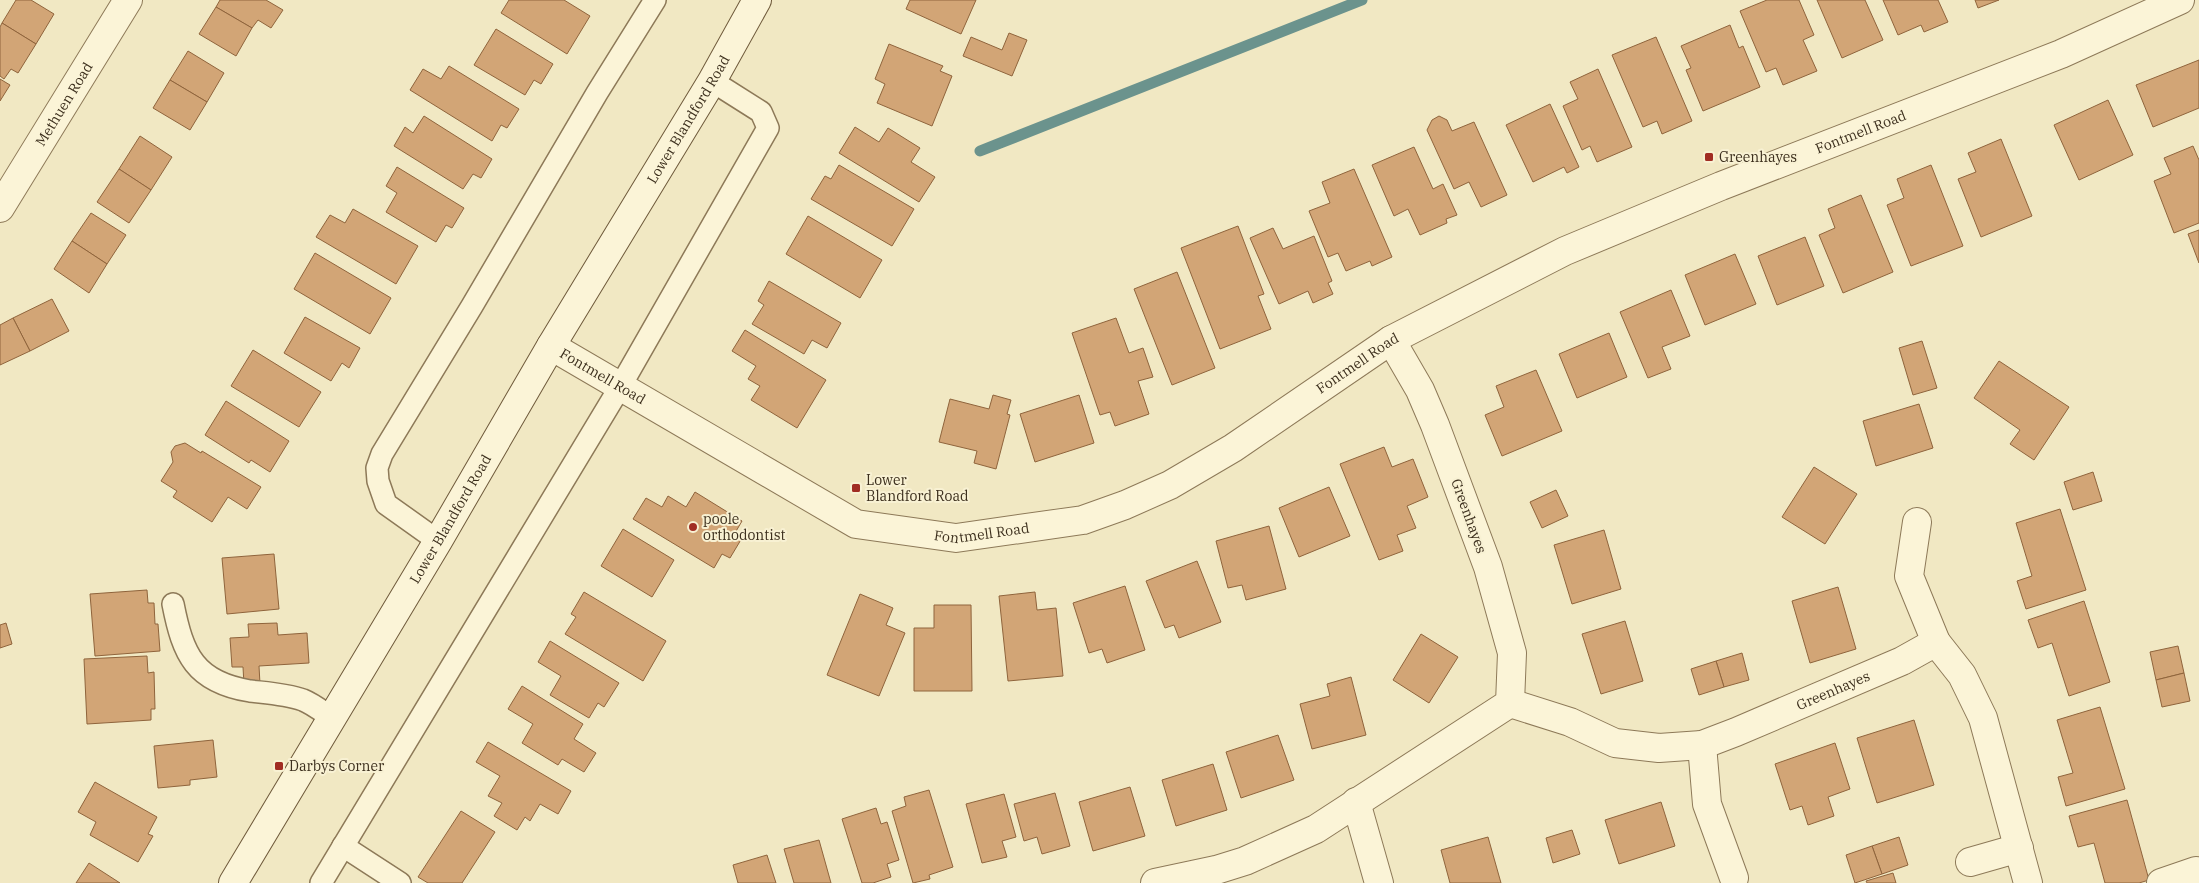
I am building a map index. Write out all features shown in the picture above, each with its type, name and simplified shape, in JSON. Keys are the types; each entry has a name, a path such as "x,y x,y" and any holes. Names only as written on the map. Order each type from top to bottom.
{"street":[{"name":"Methuen Road","path":"0,208 128,0"},
{"name":"Lower Blandford Road","path":"233,883 712,81 757,0"},
{"name":"Fontmell Road","path":"552,346 856,524 956,538 1083,520 1125,505 1170,484 1233,448 1391,340 1565,251 1721,186 2061,54 2180,0"},
{"name":"Greenhayes","path":"1391,340 1420,390 1435,425 1488,567 1512,653 1510,703 1570,722 1615,742 1659,748 1702,744 1736,732 1902,662 1936,642"},
{"path":"1917,522 1909,576 1936,642 1962,675 1983,718 2028,883"},
{"path":"1155,883 1216,870 1245,861 1316,829 1510,703"},
{"path":"1702,744 1707,804 1734,878"},
{"path":"1356,802 1379,883"},
{"path":"1970,862 2019,848"},
{"path":"2161,883 2196,871"}],"lane":[{"path":"438,541 386,504 378,480 377,468 382,454 472,306 597,93 655,0"},
{"path":"321,883 620,387 768,128 761,112 712,81"},
{"path":"173,604 179,634 184,646 193,663 207,676 233,687 302,700 332,718"},
{"path":"343,846 400,883"}],"building":[{"path":"16,0 31,0 54,14 36,44 2,23"},
{"path":"220,0 266,0 283,10 271,28 258,20 252,28 216,7"},
{"path":"509,0 564,0 590,16 567,54 501,13"},
{"path":"910,0 976,0 961,34 906,9"},
{"path":"1767,0 1799,0 1814,35 1803,40 1817,71 1783,85 1776,68 1766,72 1740,11"},
{"path":"1817,0 1865,0 1883,40 1842,58"},
{"path":"1883,0 1938,0 1948,22 1924,32 1921,25 1898,35"},
{"path":"1975,0 1999,0 1978,8"},
{"path":"216,7 252,28 236,56 199,34"},
{"path":"2,23 36,44 18,73 11,69 4,79 0,76 0,27"},
{"path":"1730,25 1739,48 1743,46 1760,87 1703,111 1686,70 1691,68 1681,46"},
{"path":"496,29 553,64 541,84 534,80 525,95 474,65"},
{"path":"1009,33 1027,40 1012,76 963,56 971,37 1002,50"},
{"path":"1656,37 1692,121 1662,134 1657,121 1643,127 1612,55"},
{"path":"889,44 943,66 940,71 952,76 932,126 877,103 885,84 875,79"},
{"path":"188,51 224,73 207,102 170,80"},
{"path":"2199,60 2199,108 2153,127 2136,85"},
{"path":"449,66 519,109 507,128 501,125 492,141 410,90 423,69 441,79"},
{"path":"1598,69 1632,147 1597,162 1590,146 1582,150 1563,106 1578,99 1570,82"},
{"path":"0,79 10,85 0,101"},
{"path":"170,80 207,102 190,130 153,108"},
{"path":"2108,100 2133,155 2079,180 2054,125"},
{"path":"1550,104 1579,167 1567,173 1564,167 1533,182 1506,125"},
{"path":"424,116 492,159 481,178 473,174 463,189 394,146 405,127 413,133"},
{"path":"1439,116 1447,120 1452,131 1474,122 1507,195 1481,207 1469,182 1454,189 1427,130 1432,120"},
{"path":"855,127 879,142 888,128 920,148 911,162 935,177 919,202 839,153"},
{"path":"140,136 172,157 151,190 119,169"},
{"path":"2001,139 2032,216 1981,237 1958,179 1976,172 1968,153"},
{"path":"2193,146 2199,160 2199,223 2174,233 2154,181 2171,174 2164,158"},
{"path":"1414,147 1433,189 1443,184 1457,215 1446,219 1447,223 1420,235 1408,209 1394,216 1372,165"},
{"path":"839,165 914,209 892,246 811,199 825,176 831,179"},
{"path":"1931,165 1963,246 1911,266 1887,205 1904,198 1897,179"},
{"path":"397,167 464,208 452,228 446,225 436,242 386,212 397,193 386,186"},
{"path":"119,169 151,190 129,223 97,202"},
{"path":"1354,169 1392,257 1372,266 1370,261 1346,271 1338,253 1328,257 1309,211 1330,203 1322,182"},
{"path":"1861,195 1893,272 1843,293 1819,235 1835,228 1828,209"},
{"path":"353,209 418,246 396,284 316,237 330,215 345,223"},
{"path":"91,213 126,235 107,264 72,241"},
{"path":"808,216 882,260 860,298 786,254"},
{"path":"1238,226 1264,294 1258,296 1271,329 1220,349 1181,248"},
{"path":"1273,228 1283,249 1314,236 1332,281 1328,283 1333,294 1313,303 1308,291 1279,304 1250,238"},
{"path":"2199,230 2199,263 2188,234"},
{"path":"1805,237 1824,286 1777,305 1758,256"},
{"path":"72,241 107,264 89,293 54,269"},
{"path":"315,253 391,298 370,334 294,289"},
{"path":"1735,254 1756,304 1705,325 1685,275"},
{"path":"1177,272 1215,368 1172,385 1134,289"},
{"path":"769,281 841,323 827,348 812,340 804,354 752,324 764,305 758,301"},
{"path":"1671,290 1690,336 1662,347 1671,369 1648,378 1620,312"},
{"path":"52,299 69,331 30,351 13,318"},
{"path":"305,317 360,348 349,368 342,363 331,381 284,353"},
{"path":"13,318 30,351 0,365 0,325"},
{"path":"1116,318 1129,353 1143,348 1153,377 1138,381 1149,414 1115,426 1110,412 1100,415 1072,333"},
{"path":"745,330 826,380 797,428 751,400 760,386 748,379 756,366 732,351"},
{"path":"1609,333 1627,377 1577,398 1559,354"},
{"path":"1922,341 1937,388 1913,395 1899,348"},
{"path":"253,350 321,392 299,427 231,386"},
{"path":"1999,361 2069,407 2034,460 2010,444 2020,430 1974,398"},
{"path":"1536,370 1562,431 1502,456 1485,415 1504,407 1496,386"},
{"path":"993,395 1011,400 1007,414 1010,415 996,469 974,463 977,451 939,442 950,399 989,409"},
{"path":"1079,395 1094,443 1035,462 1020,414"},
{"path":"226,401 289,441 270,472 251,460 249,463 205,435"},
{"path":"1919,404 1933,448 1876,466 1863,421"},
{"path":"185,443 201,453 202,451 261,487 247,509 228,497 212,522 173,497 177,491 161,481 173,462 171,452 175,446"},
{"path":"1384,447 1392,467 1413,459 1428,497 1407,506 1416,528 1397,535 1403,551 1379,560 1340,464"},
{"path":"1814,467 1857,494 1825,544 1782,517"},
{"path":"2093,472 2102,501 2073,510 2064,482"},
{"path":"1329,487 1350,536 1299,557 1279,508"},
{"path":"1556,490 1568,516 1542,528 1530,502"},
{"name":"poole orthodontist","path":"695,492 742,521 735,533 742,538 730,558 722,554 714,568 633,519 646,498 662,507 668,496 686,507"},
{"path":"2060,509 2086,590 2026,609 2017,581 2032,576 2016,523"},
{"path":"1269,526 1286,589 1246,600 1242,585 1228,588 1216,541"},
{"path":"623,529 674,560 652,597 601,566"},
{"path":"1604,530 1621,589 1572,604 1554,545"},
{"path":"274,554 279,609 227,614 222,558"},
{"path":"1197,561 1221,622 1179,638 1174,625 1165,628 1146,581"},
{"path":"1125,586 1145,650 1107,663 1102,649 1089,653 1073,603"},
{"path":"1838,587 1856,649 1810,663 1792,601"},
{"path":"147,590 148,603 154,603 155,624 158,624 160,651 95,656 90,594"},
{"path":"584,592 666,641 643,681 565,634 576,617 571,614"},
{"path":"1035,592 1037,610 1056,608 1063,676 1008,681 999,596"},
{"path":"860,594 893,608 886,625 905,633 879,696 827,675"},
{"path":"2084,601 2110,682 2069,696 2052,643 2038,648 2028,620"},
{"path":"934,605 971,605 972,691 914,691 914,628 934,628"},
{"path":"1625,621 1643,681 1601,694 1582,634"},
{"path":"6,623 12,644 0,648 0,625"},
{"path":"277,623 278,635 307,633 309,663 259,666 260,684 244,685 243,667 232,667 230,638 249,637 248,624"},
{"path":"1421,634 1458,657 1429,703 1393,680"},
{"path":"550,641 619,683 604,707 598,703 589,718 550,695 561,676 538,662"},
{"path":"2178,646 2184,673 2156,680 2150,652"},
{"path":"1742,653 1749,680 1724,687 1716,661"},
{"path":"147,656 148,673 154,672 155,709 151,709 151,720 87,724 84,659"},
{"path":"1716,661 1724,687 1699,695 1691,669"},
{"path":"2184,673 2190,701 2162,707 2156,680"},
{"path":"1351,677 1366,735 1312,749 1300,704 1330,696 1327,684"},
{"path":"522,686 583,724 574,739 596,753 584,772 562,759 558,765 522,743 533,724 508,709"},
{"path":"2100,707 2125,789 2066,806 2058,777 2073,773 2057,720"},
{"path":"1914,720 1934,785 1877,803 1857,738"},
{"path":"1278,735 1294,780 1241,798 1226,752"},
{"path":"213,740 217,777 190,780 190,785 158,788 154,746"},
{"path":"488,742 571,791 558,814 540,804 530,821 525,817 517,830 494,816 502,803 488,796 500,776 476,762"},
{"path":"1835,743 1850,789 1828,797 1834,816 1808,825 1802,806 1790,810 1775,764"},
{"path":"1213,764 1227,810 1176,826 1162,780"},
{"path":"95,782 157,817 148,834 153,836 138,862 90,835 96,822 78,812"},
{"path":"1130,787 1145,836 1093,851 1079,802"},
{"path":"929,790 953,867 929,875 930,879 913,883 892,811 906,806 904,797"},
{"path":"1055,793 1070,846 1042,854 1037,837 1024,841 1014,804"},
{"path":"1004,794 1016,837 1002,841 1007,857 982,863 966,804"},
{"path":"2127,800 2149,880 2139,883 2105,883 2094,843 2078,847 2069,816"},
{"path":"1661,802 1675,846 1619,864 1605,820"},
{"path":"876,808 881,824 887,822 899,860 887,864 891,877 873,883 862,883 842,819"},
{"path":"461,811 495,832 462,883 428,883 418,877"},
{"path":"1572,830 1580,854 1553,863 1546,838"},
{"path":"1488,837 1501,883 1450,883 1441,850"},
{"path":"1899,837 1908,865 1882,874 1872,846"},
{"path":"819,840 831,883 794,883 784,849"},
{"path":"1872,846 1882,874 1855,883 1846,855"},
{"path":"767,855 776,883 738,883 733,865"},
{"path":"89,863 120,883 76,883"},
{"path":"1893,873 1896,883 1867,883 1866,881"}],"waterway":[{"path":"980,151 1362,0"}],"place":[{"name":"Greenhayes","path":"1709,157"},
{"name":"Lower Blandford Road","path":"856,488"},
{"name":"poole orthodontist","path":"693,527"},
{"name":"Darbys Corner","path":"279,766"}]}
